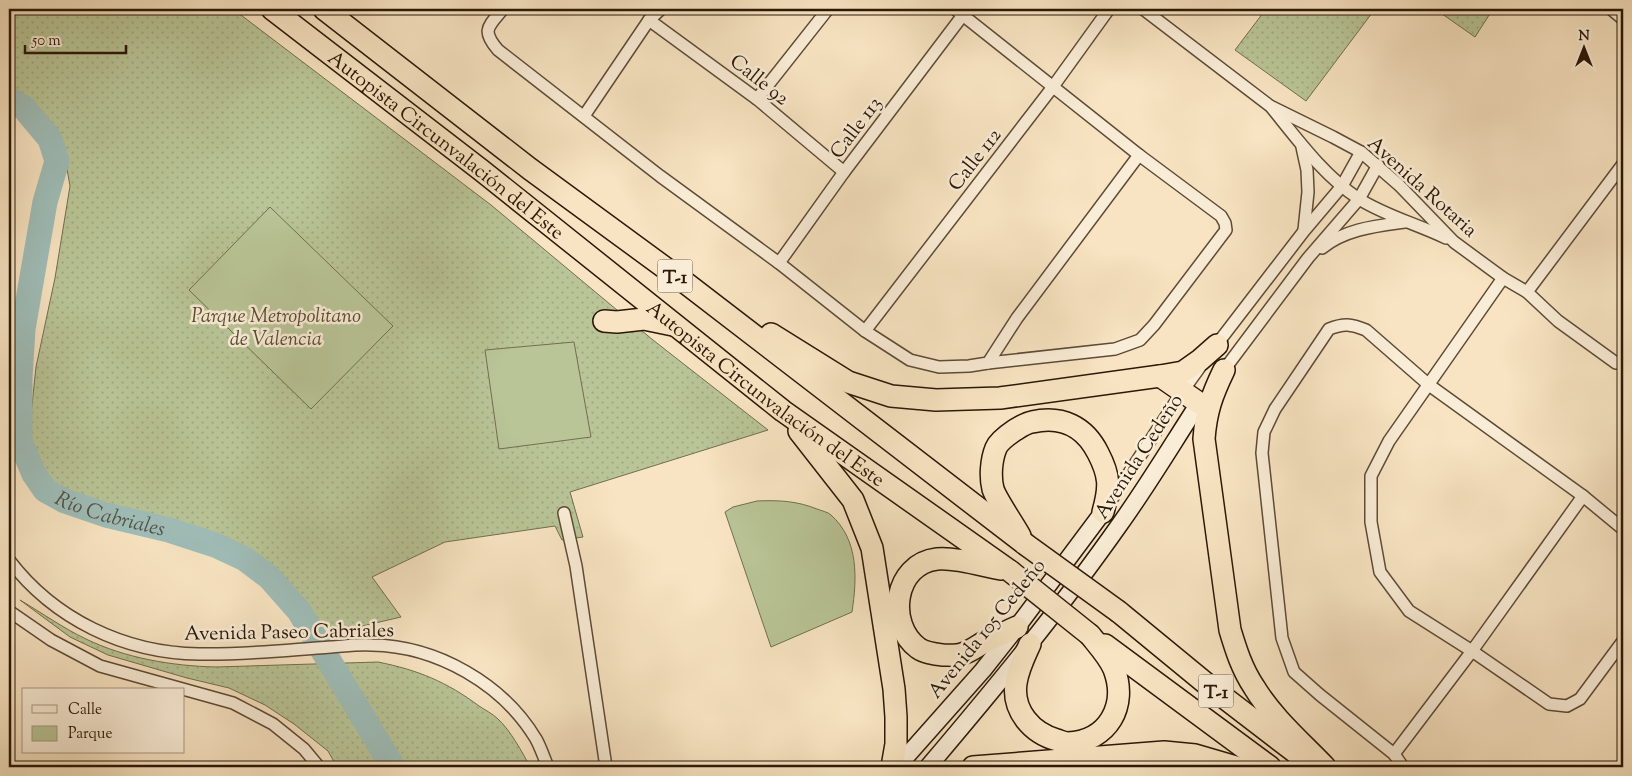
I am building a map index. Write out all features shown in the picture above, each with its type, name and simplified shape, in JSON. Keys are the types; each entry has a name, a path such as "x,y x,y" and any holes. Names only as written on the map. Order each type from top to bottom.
{"highway":[{"name":"Autopista Circunvalación del Este","path":"272,9 481,170 783,411 1010,571 1090,634 1270,767"},
{"name":"Autopista Circunvalación del Este","path":"324,9 530,169 687,284 1025,544 1118,612 1209,686 1315,767"},
{"path":"616,278 620,303 616,313 604,321 617,322 644,319 675,325"},
{"path":"687,284 848,382 891,396 936,400 1000,398 1160,376 1183,372 1200,360 1217,344"},
{"path":"1224,370 1211,397 1204,438 1230,630 1238,657 1254,688 1268,708 1325,767"},
{"path":"1160,376 1190,397"},
{"path":"783,411 853,500 872,548 895,698 896,744 892,767"},
{"path":"1025,544 993,490 991,466 996,446 1009,433 1031,422 1051,420 1066,422 1078,428 1089,438 1103,463 1106,475 1109,492 1103,512"},
{"path":"1010,571 937,559 920,564 906,577 899,600 900,619 905,634 918,648 933,654 963,654 1017,627"},
{"path":"1030,644 1020,663 1015,685 1018,708 1029,725 1044,737 1066,743 1088,739 1106,728 1116,710 1119,690 1114,668 1090,634"},
{"path":"973,767 1164,752 1195,755 1236,767"}],"main road":[{"name":"Avenida Cedeño","path":"928,767 993,691 1121,523 1190,397"},
{"name":"Avenida 105 Cedeño","path":"897,767 983,670 1103,512"}],"street":[{"path":"503,9 491,23 488,30 488,39 498,50 660,176 779,263 865,331 910,360 939,367 969,366 988,362 1116,349 1140,340 1154,325 1226,230 1225,223 1221,216 1052,88 959,12"},
{"path":"584,116 649,20 661,9"},
{"path":"757,100 828,9"},
{"name":"Calle 112","path":"865,331 1052,88 1109,9"},
{"name":"Avenida Rotaria","path":"1143,9 1270,106 1334,136 1361,152 1399,185 1454,242 1503,278 1527,292 1558,321 1616,362 1623,364"},
{"path":"1610,9 1623,19"},
{"name":"Calle 113","path":"779,263 959,12"},
{"name":"Calle 92","path":"649,20 757,100 844,172"},
{"path":"1270,106 1300,143 1342,186 1359,199 1405,222 1434,232 1454,242"},
{"path":"1300,143 1307,170 1308,192 1304,231"},
{"name":"Avenida Cedeño","path":"1103,512 1190,397 1217,344 1304,231 1342,186 1361,152"},
{"path":"988,362 1017,318 1139,155"},
{"path":"1527,292 1623,164"},
{"name":"Avenida Cedeño","path":"1190,397 1224,370 1308,258 1359,199 1378,165"},
{"path":"1308,258 1326,244 1346,234 1368,227 1405,222"},
{"path":"1503,278 1389,441 1371,476 1371,522 1380,572 1409,610 1549,704 1567,706 1580,699 1623,641"},
{"path":"1403,767 1394,754 1320,696 1294,672 1282,638 1262,453 1264,432 1275,409 1329,330 1340,324 1366,330 1429,385 1583,496 1623,529"},
{"path":"1394,754 1472,651 1583,496"},
{"path":"564,513 576,566 606,767"},
{"name":"Avenida Paseo Cabriales","path":"9,560 20,574 52,605 89,628 123,641 160,650 198,654 373,645 400,648 432,656 488,685 513,710 536,740 548,767"},
{"path":"9,611 51,640 100,666 179,688"},
{"path":"1613,655 1623,662"},
{"path":"185,690 233,703 273,724 304,749 319,767"}],"green space":[{"name":"Parque Metropolitano de Valencia","path":"9,9 233,9 491,205 653,340 768,430 570,492 583,537 562,540 555,526 445,542 372,577 401,617 358,627 325,628 285,588 255,563 202,541 134,520 80,509 49,490 28,443 36,367 55,278 70,186 65,158 38,116 9,86"},
{"path":"1266,9 1375,9 1306,101 1235,50"},
{"path":"1435,9 1493,9 1475,37"},
{"path":"270,207 393,326 311,409 189,290"},
{"path":"574,342 591,437 499,449 485,350"},
{"path":"757,501 795,503 827,512 840,525 847,536 854,560 855,586 852,612 771,647 725,512 733,507"},
{"path":"20,600 101,646 149,660 216,667 378,662 419,673 455,690 496,717 512,735 530,767 337,767 328,751 294,724 265,705 229,688 108,655 70,637"}],"waterway":[{"name":"Río Cabriales","path":"9,99 24,108 50,139 57,161 45,202 23,329 20,377 20,441 34,474 45,490 65,501 106,515 169,530 215,545 245,559 269,577 299,611 393,767"}]}
